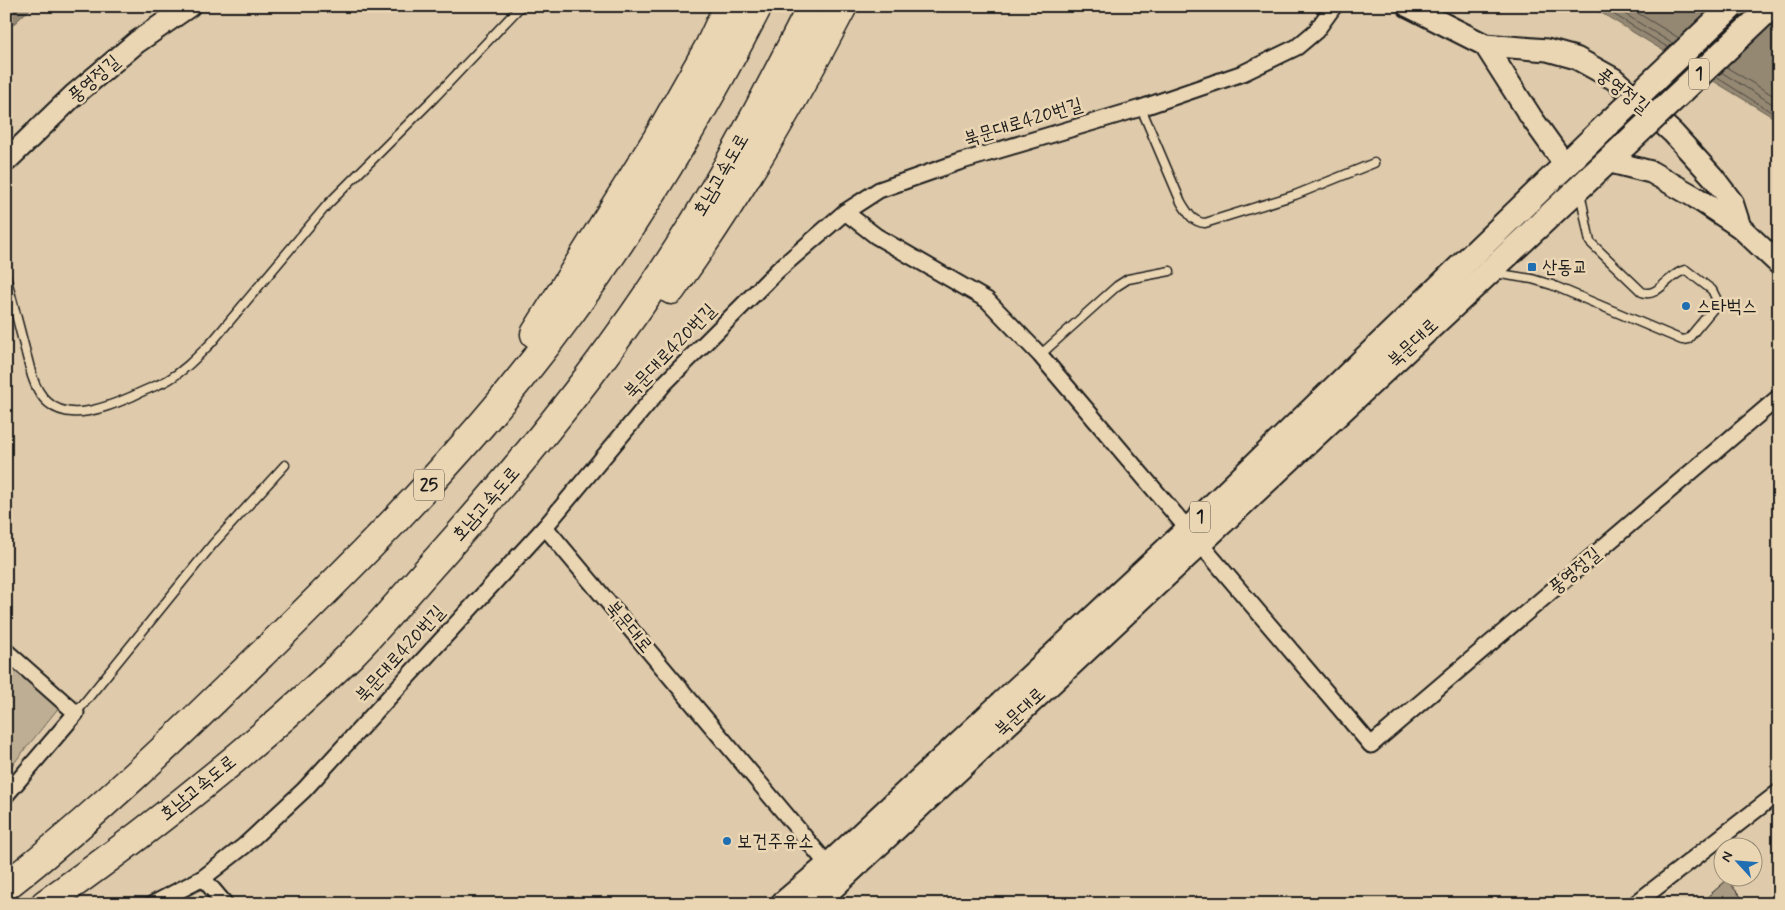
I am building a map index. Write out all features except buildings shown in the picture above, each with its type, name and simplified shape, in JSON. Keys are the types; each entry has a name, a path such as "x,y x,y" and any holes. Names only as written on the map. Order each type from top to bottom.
{"highway":[{"path":"6,866 80,804 184,708 326,570 505,376 537,331 657,139 709,47 728,6"},
{"name":"25","path":"6,886 119,790 214,701 366,550 486,420 572,311 654,190 727,67 758,6"},
{"name":"호남고속도로","path":"45,904 127,846 225,768 353,653 509,478 565,409 663,272 716,188 812,6"},
{"path":"353,653 446,569 506,504 606,378 710,236 759,159 843,6"}],"main road":[{"name":"북문대로","path":"1194,537 1609,122 1732,6"},
{"name":"북문대로","path":"783,904 835,872 1194,537 1489,272 1772,6"},
{"name":"북문대로","path":"814,904 835,872"}],"street":[{"name":"풍영정길","path":"6,161 74,95 130,48 189,6"},
{"name":"북문대로420번길","path":"153,904 203,878 258,833 304,790 545,527 665,383 778,270 845,212 879,190 959,162 1141,108 1243,73 1297,47 1316,31 1334,6"},
{"name":"풍영정길","path":"1408,6 1485,45 1547,50 1576,58 1614,79 1673,132 1713,177 1732,202 1740,227 1779,264"},
{"path":"1485,45 1544,137 1566,166"},
{"path":"1607,161 1651,172 1695,197 1740,227"},
{"path":"845,212 901,251 987,300 1040,355 1194,537"},
{"name":"풍영정길","path":"1194,537 1370,745 1779,397"},
{"name":"북문대로","path":"545,527 835,872"},
{"path":"6,651 76,713 6,795"},
{"path":"1635,904 1779,792"},
{"path":"203,878 225,904"}],"lane":[{"path":"6,276 36,389 46,402 59,409 87,413 104,409 168,380 192,362 212,342 328,204 435,97 521,6"},
{"path":"1141,108 1181,202 1189,216 1200,223 1295,195 1374,164"},
{"path":"1489,272 1532,279 1568,292 1682,340 1688,339 1713,309 1716,300 1712,290 1686,270 1678,272 1652,292 1642,292 1590,242 1579,188"},
{"path":"1040,355 1117,286 1128,279 1170,271"},
{"path":"76,713 212,544 285,465"}],"shaded area":[{"path":"6,659 60,706 6,773"}],"water":[{"path":"6,6 33,6 6,31"},
{"path":"1590,6 1779,6 1779,124 1771,116"}],"place":[{"name":"산동교","path":"1532,267"},
{"name":"스타벅스","path":"1686,306"},
{"name":"보건주유소","path":"727,841"}]}
